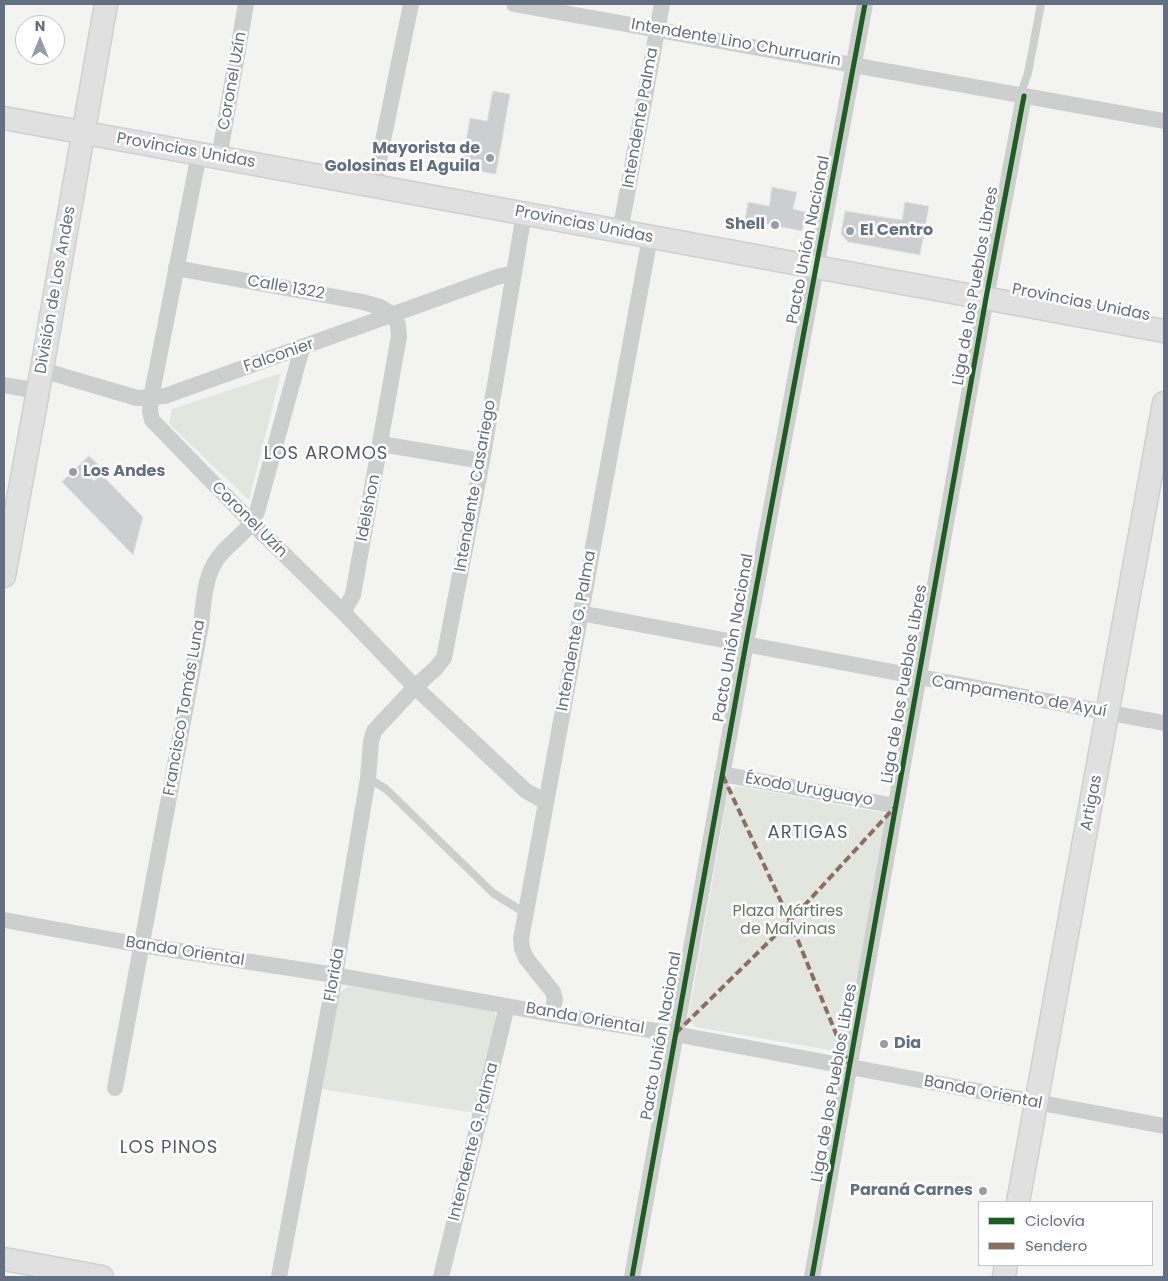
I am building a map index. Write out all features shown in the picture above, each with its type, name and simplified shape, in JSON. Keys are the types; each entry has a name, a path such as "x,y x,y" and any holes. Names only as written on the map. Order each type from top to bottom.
{"street":[{"name":"División de Los Andes","path":"4,576 106,4"},
{"name":"Coronel Uzín","path":"246,4 209,156 176,268 151,398 150,412 152,420 415,687 526,791 546,802"},
{"path":"374,185 411,4"},
{"name":"Intendente Lino Churruarin","path":"514,4 1164,121"},
{"name":"Intendente Palma","path":"620,232 662,4"},
{"name":"Pacto Unión Nacional","path":"632,1277 722,774 865,4"},
{"name":"Liga de los Pueblos Libres","path":"812,1277 851,1068 1022,96"},
{"name":"Provincias Unidas","path":"4,118 1164,331"},
{"path":"514,273 524,214"},
{"name":"Intendente G. Palma","path":"552,1014 555,1000 553,992 526,958 521,939 650,238"},
{"name":"Calle 1322","path":"176,268 363,302 394,314"},
{"name":"Falconier","path":"4,385 40,381 137,398 165,396 497,277 514,273"},
{"name":"Intendente Casariego","path":"415,687 444,658 482,461 514,273"},
{"name":"Idelshon","path":"343,612 353,595 381,444 399,336 394,314"},
{"name":"Francisco Tomás Luna","path":"115,1088 201,625 207,579 220,555 252,523 302,348"},
{"name":"Artigas","path":"1018,1201 1164,403"},
{"path":"381,444 482,461"},
{"name":"Campamento de Ayuí","path":"580,613 1164,724"},
{"name":"Florida","path":"279,1277 335,975 368,778 371,742 374,732 415,687"},
{"name":"Éxodo Uruguayo","path":"722,774 896,806"},
{"name":"Banda Oriental","path":"4,920 141,945 335,975 675,1034 1164,1126"},
{"name":"Intendente G. Palma","path":"441,1277 507,1006"},
{"path":"4,1258 79,1275 102,1277"}],"lane":[{"path":"1022,96 1041,4"},
{"path":"368,778 386,789 493,892 525,913"}],"green space":[{"path":"281,373 249,500 169,424 172,409"},
{"name":"Plaza Mártires de Malvinas","path":"738,786 883,813 888,824 850,1045 841,1052 696,1027 688,1019 728,792"},
{"path":"348,986 493,1010 497,1019 474,1113 321,1089 339,993"}],"building":[{"path":"493,91 510,94 496,174 461,168 470,118 487,121"},
{"path":"772,187 797,192 793,209 806,212 802,231 745,220 748,202 769,206"},
{"path":"905,202 929,206 920,255 848,242 841,234 845,211 902,220"},
{"path":"89,456 100,466 89,476 94,481 101,474 143,517 133,555 62,482"}],"marked path":[{"path":"723,776 790,921 848,1063"},
{"path":"676,1033 790,921 894,808"}],"cycle path":[{"path":"632,1277 746,643 865,4"},
{"path":"812,1277 986,298 1024,96"}],"place":[{"name":"Mayorista de Golosinas El Aguila","path":"490,158"},
{"name":"Shell","path":"775,225"},
{"name":"El Centro","path":"850,231"},
{"name":"Los Andes","path":"73,472"},
{"name":"Dia","path":"884,1044"},
{"name":"Paraná Carnes","path":"983,1191"}],"district":[{"name":"LOS AROMOS","path":"326,454"},
{"name":"ARTIGAS","path":"808,833"},
{"name":"LOS PINOS","path":"169,1148"}]}
